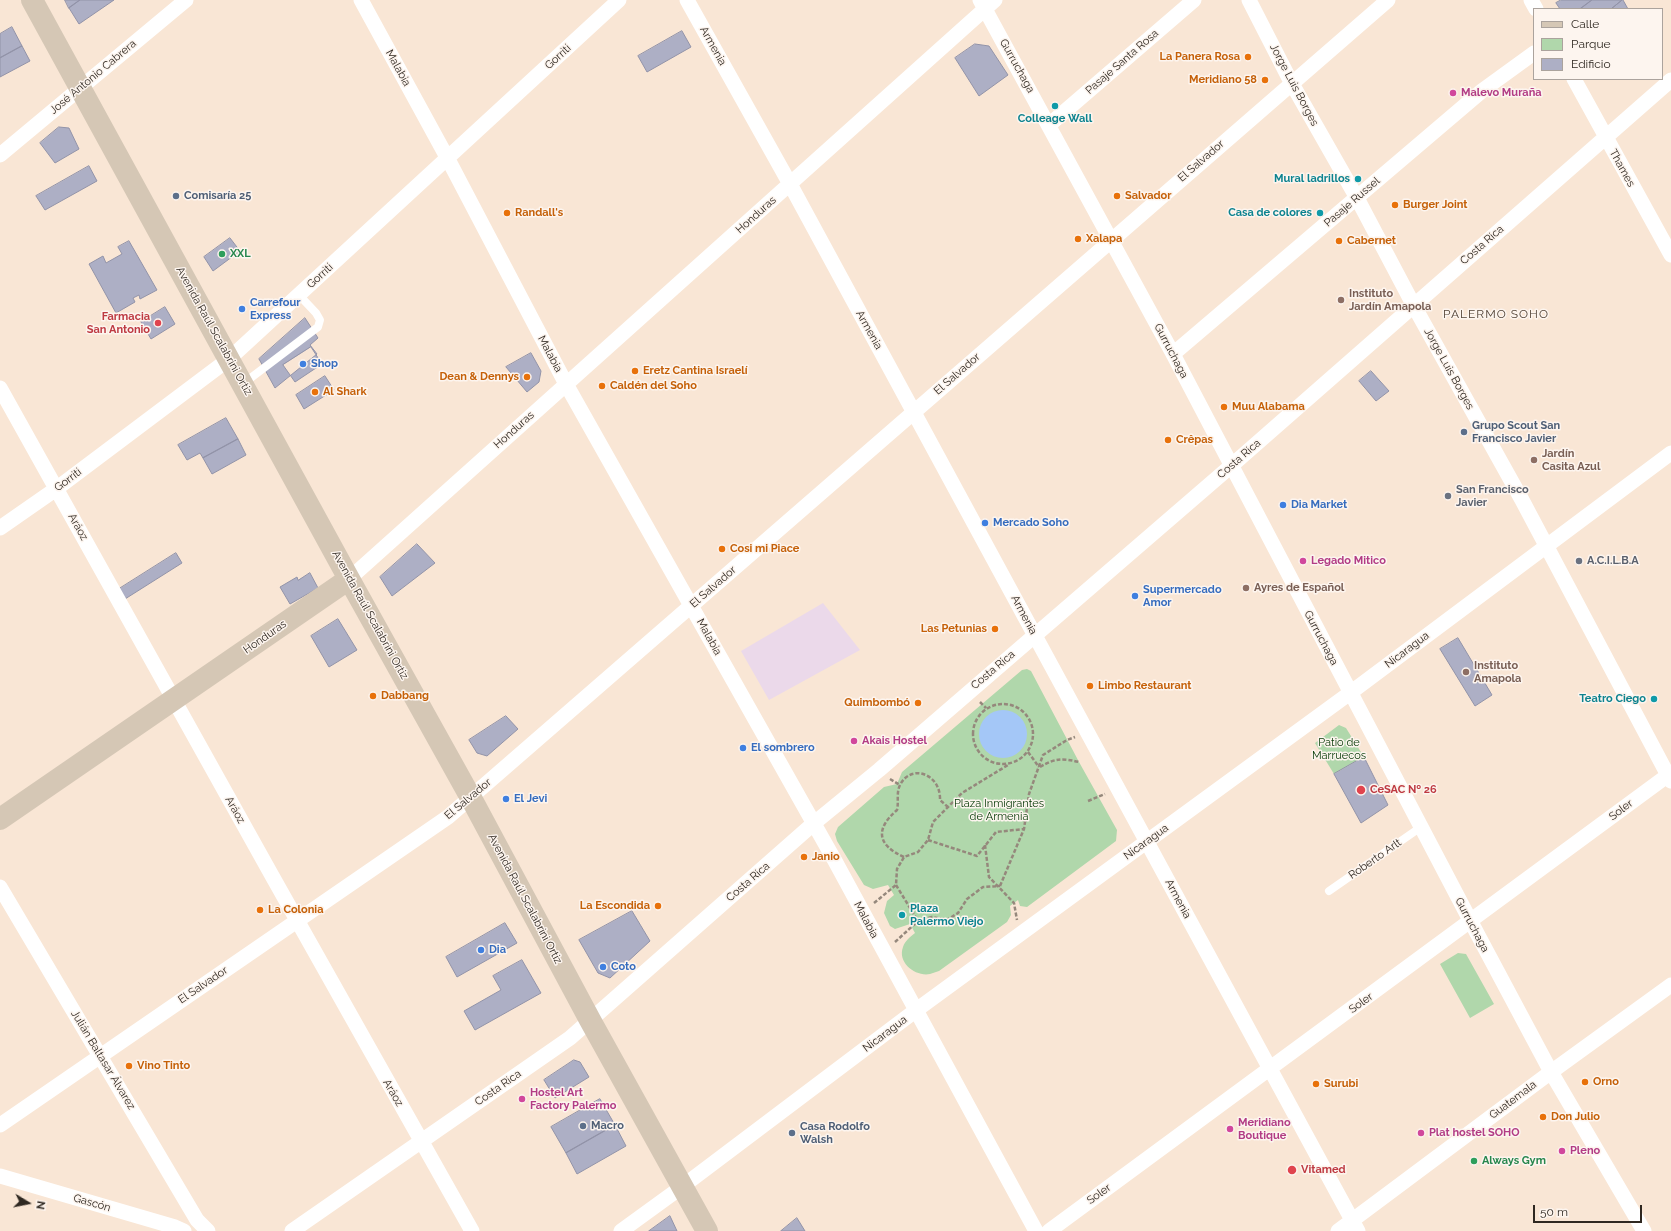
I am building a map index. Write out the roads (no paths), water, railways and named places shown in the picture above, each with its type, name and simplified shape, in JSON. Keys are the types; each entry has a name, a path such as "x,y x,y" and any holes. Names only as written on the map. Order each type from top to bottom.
{"main road":[{"name":"Avenida Raúl Scalabrini Ortiz","path":"32,0 471,798 590,1020 684,1186 707,1231"},
{"name":"Honduras","path":"0,819 349,578"}],"street":[{"name":"José Antonio Cabrera","path":"0,154 186,0"},
{"name":"Malabia","path":"361,0 566,384 692,606 813,824 1036,1231"},
{"name":"Gorriti","path":"0,528 56,489 229,359 618,0"},
{"name":"Armenia","path":"687,0 790,184 1355,1226"},
{"name":"Pasaje Santa Rosa","path":"1049,125 1194,0"},
{"name":"Jorge Luis Borges","path":"1249,0 1291,82 1357,198 1414,306 1546,546 1670,777"},
{"name":"El Salvador","path":"0,1125 448,817 692,606 913,411 1291,82 1388,0"},
{"name":"Honduras","path":"349,578 790,184 987,3"},
{"name":"Gurruchaga","path":"987,3 1049,125 1173,354 1470,922 1551,1072 1644,1231"},
{"name":"Pasaje Russel","path":"1173,354 1483,90 1533,54"},
{"name":"Thames","path":"1575,80 1605,138 1671,255"},
{"name":"Costa Rica","path":"292,1231 570,1038 813,824 1035,636 1231,466 1414,306 1441,280 1671,80"},
{"name":"Aráoz","path":"0,388 175,699 296,922 472,1231"},
{"name":"Nicaragua","path":"621,1231 684,1186 915,1011 1350,693 1671,453"},
{"name":"Soler","path":"1049,1231 1670,777"},
{"name":"Julián Baltasar Álvarez","path":"0,887 197,1220 208,1231"},
{"name":"Guatemala","path":"1338,1231 1355,1226 1551,1072 1671,985"},
{"name":"Gascón","path":"0,1176 184,1231"}],"lane":[{"path":"242,384 318,327 320,320 316,313 299,295"},
{"name":"Roberto Arlt","path":"1329,891 1421,827"}],"water":[{"path":"1003,710 1012,712 1020,717 1025,725 1027,734 1025,743 1020,751 1012,756 1003,758 994,756 986,751 981,743 979,734 981,725 986,717 994,712"}],"place":[{"name":"La Panera Rosa","path":"1248,57"},
{"name":"Meridiano 58","path":"1265,80"},
{"name":"Malevo Muraña","path":"1453,93"},
{"name":"Colleage Wall","path":"1055,106"},
{"name":"Mural ladrillos","path":"1358,179"},
{"name":"Comisaría 25","path":"176,196"},
{"name":"Salvador","path":"1117,196"},
{"name":"Burger Joint","path":"1395,205"},
{"name":"Randall's","path":"507,213"},
{"name":"Casa de colores","path":"1320,213"},
{"name":"Xalapa","path":"1078,239"},
{"name":"Cabernet","path":"1339,241"},
{"name":"XXL","path":"222,254"},
{"name":"Instituto Jardín Amapola","path":"1341,300"},
{"name":"Carrefour Express","path":"242,309"},
{"name":"Farmacia San Antonio","path":"158,323"},
{"name":"Shop","path":"303,364"},
{"name":"Eretz Cantina Israelí","path":"635,371"},
{"name":"Dean & Dennys","path":"527,377"},
{"name":"Caldén del Soho","path":"602,386"},
{"name":"Al Shark","path":"315,392"},
{"name":"Muu Alabama","path":"1224,407"},
{"name":"Grupo Scout San Francisco Javier","path":"1464,432"},
{"name":"Crêpas","path":"1168,440"},
{"name":"Jardín Casita Azul","path":"1534,460"},
{"name":"San Francisco Javier","path":"1448,496"},
{"name":"Dia Market","path":"1283,505"},
{"name":"Mercado Soho","path":"985,523"},
{"name":"Cosi mi Piace","path":"722,549"},
{"name":"Legado Mitico","path":"1303,561"},
{"name":"A.C.I.L.B.A","path":"1579,561"},
{"name":"Ayres de Español","path":"1246,588"},
{"name":"Supermercado Amor","path":"1135,596"},
{"name":"Las Petunias","path":"995,629"},
{"name":"Instituto Amapola","path":"1466,672"},
{"name":"Limbo Restaurant","path":"1090,686"},
{"name":"Dabbang","path":"373,696"},
{"name":"Teatro Ciego","path":"1654,699"},
{"name":"Quimbombó","path":"918,703"},
{"name":"Akais Hostel","path":"854,741"},
{"name":"El sombrero","path":"743,748"},
{"name":"CeSAC Nº 26","path":"1361,790"},
{"name":"El Jevi","path":"506,799"},
{"name":"Janio","path":"804,857"},
{"name":"La Escondida","path":"658,906"},
{"name":"La Colonia","path":"260,910"},
{"name":"Plaza Palermo Viejo","path":"902,915"},
{"name":"Dia","path":"481,950"},
{"name":"Coto","path":"603,967"},
{"name":"Vino Tinto","path":"129,1066"},
{"name":"Orno","path":"1585,1082"},
{"name":"Surubi","path":"1316,1084"},
{"name":"Hostel Art Factory Palermo","path":"522,1099"},
{"name":"Don Julio","path":"1543,1117"},
{"name":"Macro","path":"583,1126"},
{"name":"Meridiano Boutique","path":"1230,1129"},
{"name":"Casa Rodolfo Walsh","path":"792,1133"},
{"name":"Plat hostel SOHO","path":"1421,1133"},
{"name":"Pleno","path":"1562,1151"},
{"name":"Always Gym","path":"1474,1161"},
{"name":"Vitamed","path":"1292,1170"}],"district":[{"name":"PALERMO SOHO","path":"1496,314"}],"park label":[{"name":"Patio de Marruecos","path":"1339,749"},
{"name":"Plaza Inmigrantes de Armenia","path":"999,810"}]}
